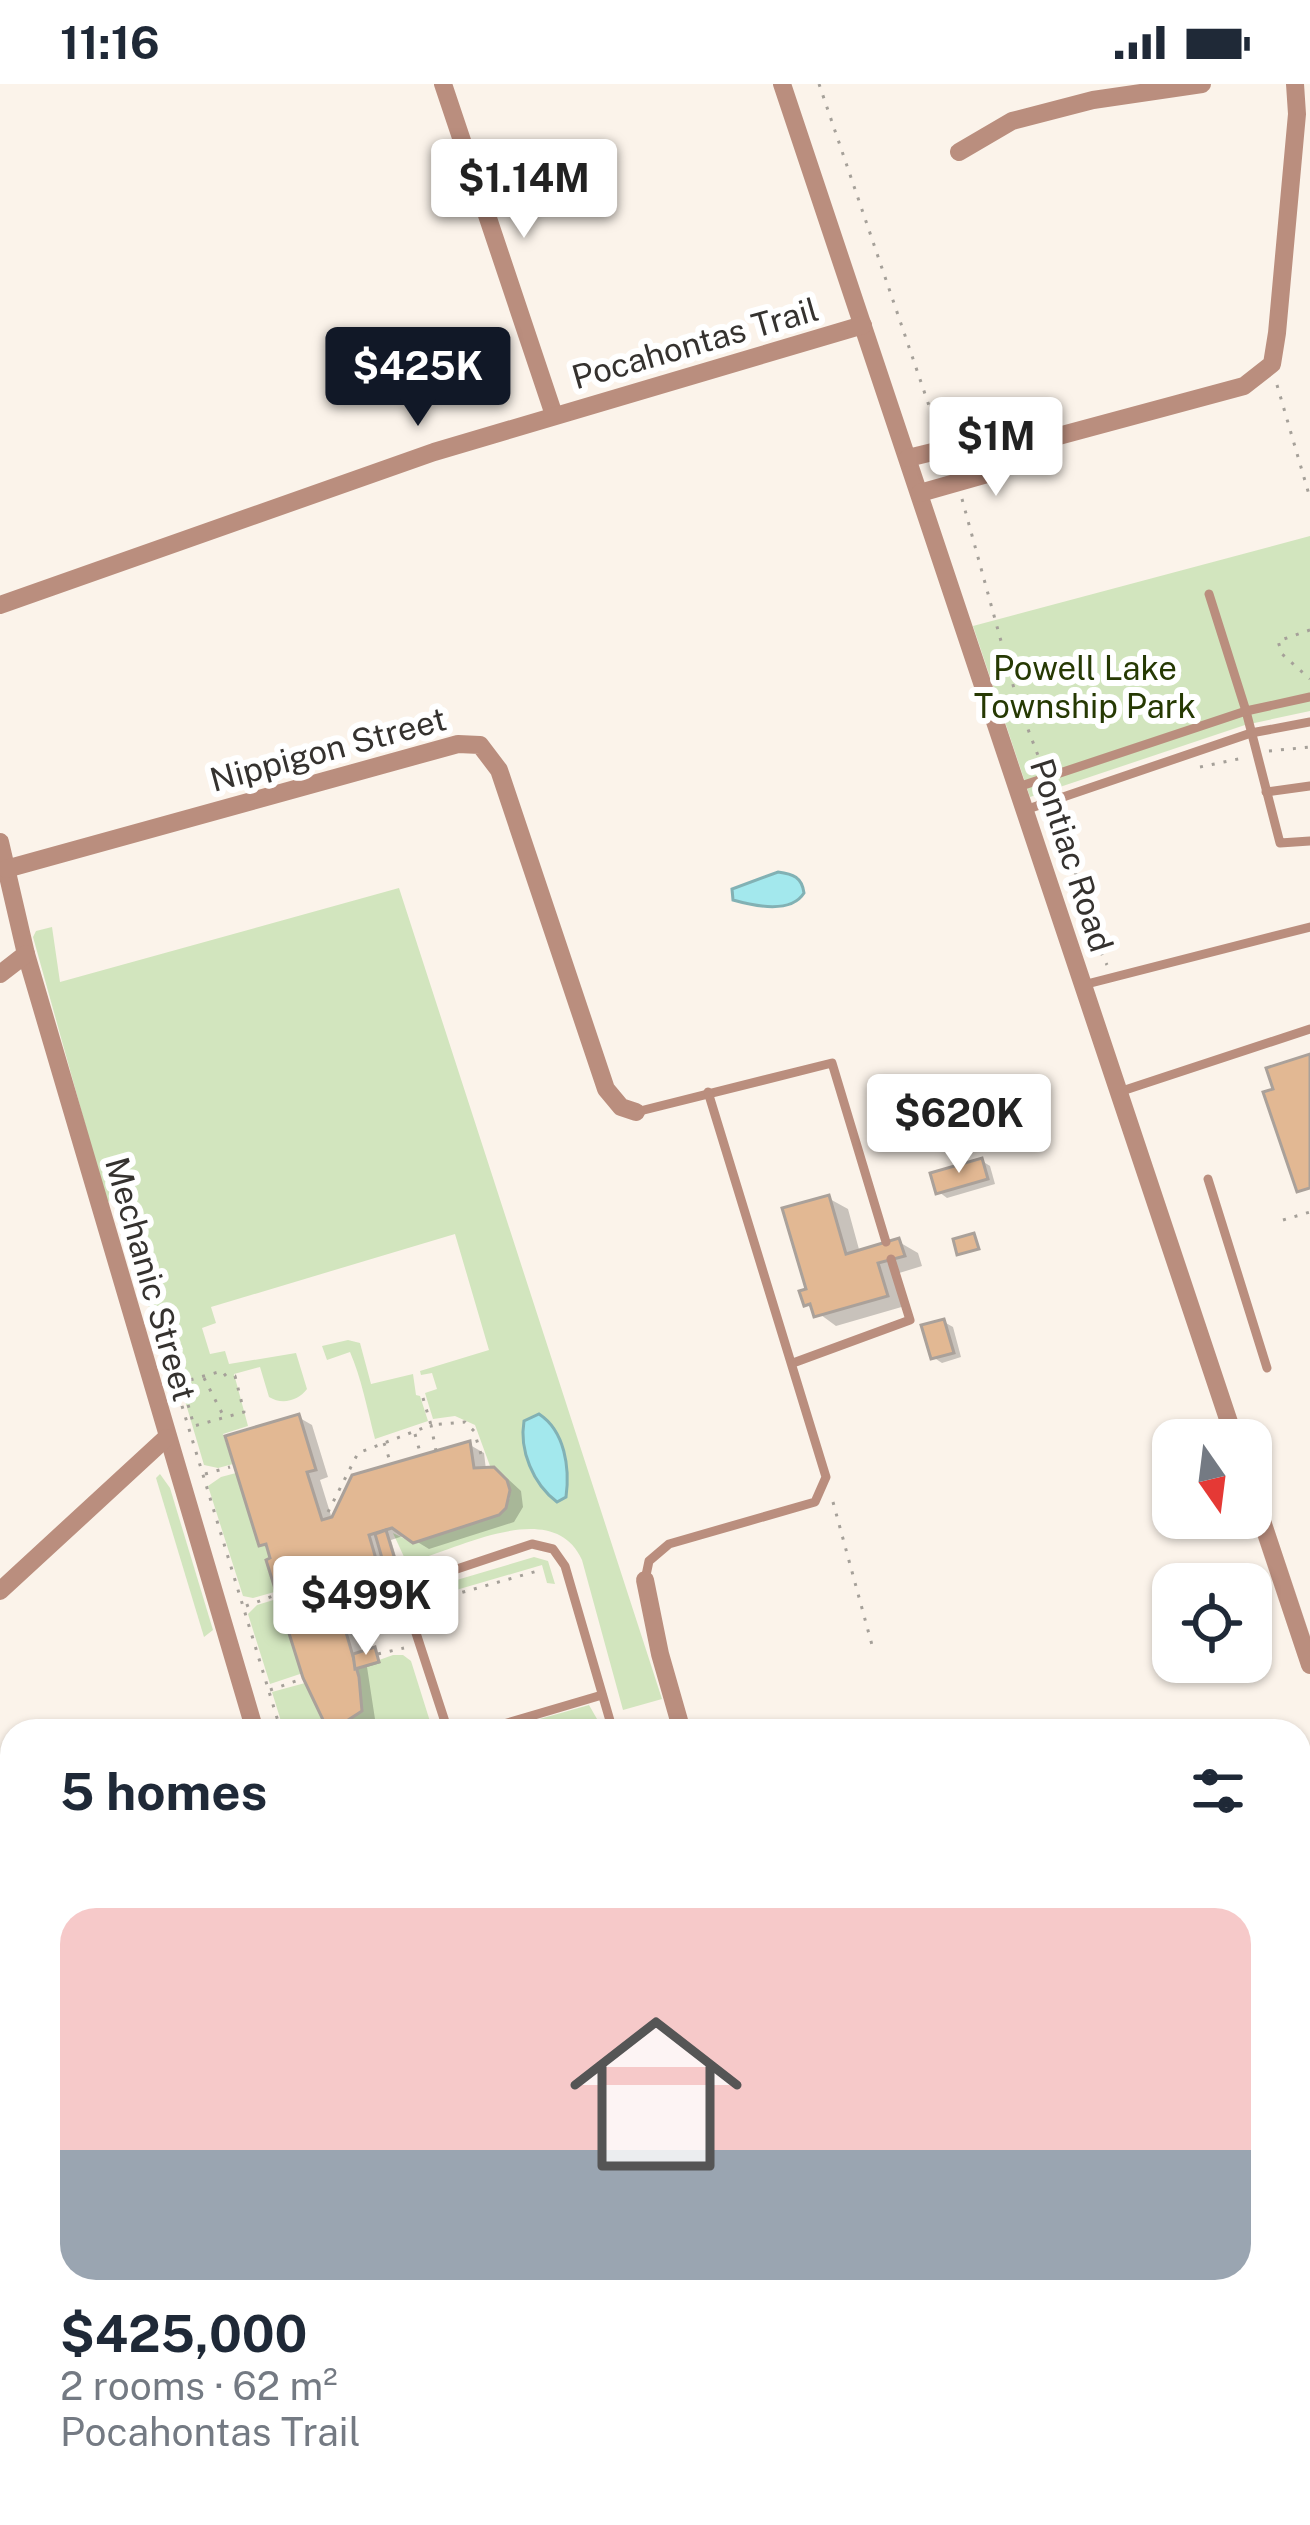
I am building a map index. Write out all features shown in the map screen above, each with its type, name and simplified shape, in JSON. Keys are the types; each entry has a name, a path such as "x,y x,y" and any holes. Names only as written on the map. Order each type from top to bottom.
{"street":[{"path":"443,84 554,416"},
{"name":"Pontiac Road","path":"782,84 1228,1419"},
{"path":"959,152 1012,122 1093,100 1202,84"},
{"path":"908,458 994,437 1040,441 1244,386 1272,364 1295,136 1295,84"},
{"name":"Pocahontas Trail","path":"0,605 350,481 863,325"},
{"path":"920,494 1001,470 1040,441"},
{"name":"Nippigon Street","path":"6,869 458,744 480,745 499,770 606,1089 616,1103 636,1112"},
{"name":"Mechanic Street","path":"0,842 26,954 251,1719"},
{"path":"0,974 26,954"},
{"path":"0,1591 166,1438"},
{"path":"1268,1539 1310,1665"},
{"path":"645,1580 678,1719"}],"lane":[{"path":"1209,594 1280,843 1310,841"},
{"path":"1018,787 1246,711 1310,697"},
{"path":"1025,810 1251,733 1310,722"},
{"path":"1266,791 1310,786"},
{"path":"1083,985 1310,927"},
{"path":"1119,1092 1310,1029"},
{"path":"636,1112 832,1063 886,1242"},
{"path":"645,1580 649,1561 669,1544 814,1502 826,1477 708,1092"},
{"path":"1208,1179 1267,1368"},
{"path":"793,1363 910,1320 891,1259"},
{"path":"444,1719 409,1597 418,1582 532,1544 553,1549 565,1566 609,1719"},
{"path":"521,1719 602,1695"}],"path":[{"path":"1272,364 1310,498"},
{"path":"1310,630 1278,641 1282,654 1310,679"},
{"path":"1186,767 1310,747"},
{"path":"1063,807 1055,808 1112,979"},
{"path":"1283,1220 1310,1212"},
{"path":"160,1354 169,1361 194,1426 244,1412 235,1376 222,1371 179,1383"},
{"path":"204,1376 225,1419"},
{"path":"179,1383 277,1719"},
{"path":"423,1398 436,1451"},
{"path":"328,1512 358,1453 431,1425 465,1422 474,1431 483,1461"},
{"path":"414,1432 421,1456"},
{"path":"383,1442 391,1465"},
{"path":"203,1475 230,1467"},
{"path":"826,1477 872,1645"},
{"path":"426,1596 435,1600 541,1570"},
{"path":"244,1607 273,1596"},
{"path":"269,1690 299,1681"}],"green space":[{"name":"Powell Lake Township Park","path":"1310,536 1310,711 1245,725 1030,797 973,626"},
{"path":"399,888 662,1699 623,1710 582,1560 569,1542 551,1532 530,1529 482,1538 416,1560 405,1559 393,1533 413,1543 499,1515 510,1498 507,1480 490,1466 475,1425 455,1416 433,1419 425,1393 437,1389 432,1373 421,1375 420,1371 489,1350 455,1234 211,1307 216,1323 202,1328 210,1354 225,1351 229,1364 296,1353 307,1389 294,1399 279,1401 269,1397 260,1367 234,1374 248,1426 223,1434 233,1464 218,1468 204,1465 173,1360 162,1351 115,1195 107,1203 33,937 36,931 52,927 60,982"},
{"path":"348,1340 360,1343 371,1384 413,1374 428,1421 375,1439 350,1352 327,1360 322,1346"},
{"path":"236,1473 258,1545 266,1544 270,1558 266,1561 278,1591 253,1598 243,1596 208,1486"},
{"path":"160,1474 170,1488 213,1630 204,1637 156,1478"},
{"path":"534,1557 548,1561 555,1584 547,1583 542,1565 439,1595 433,1587"},
{"path":"280,1598 303,1673 270,1684 248,1614 257,1605"},
{"path":"403,1655 411,1661 429,1719 349,1719 361,1711 357,1668"},
{"path":"305,1683 330,1719 280,1719 272,1692"},
{"path":"589,1705 597,1719 539,1719"}],"water":[{"path":"778,872 799,880 804,893 798,900 772,907 733,900 732,889"},
{"path":"539,1414 555,1430 564,1451 566,1497 557,1502 541,1486 526,1455 524,1421"}],"building":[{"path":"1310,1054 1310,1188 1297,1192 1263,1092 1273,1089 1266,1068"},
{"path":"982,1158 988,1179 936,1194 930,1173"},
{"path":"829,1195 846,1254 899,1238 905,1256 878,1263 888,1296 814,1317 799,1291 806,1289 782,1208"},
{"path":"974,1233 979,1249 957,1255 953,1239"},
{"path":"944,1319 954,1353 931,1359 921,1325"},
{"path":"299,1414 316,1470 307,1472 322,1520 332,1517 352,1475 470,1441 474,1468 494,1467 507,1480 506,1508 499,1515 413,1543 392,1528 369,1535 376,1559 356,1565 359,1573 332,1584 359,1677 362,1711 350,1719 323,1719 303,1678 266,1560 270,1558 266,1544 259,1546 225,1436"},
{"path":"386,1530 400,1576 388,1579 375,1534"},
{"path":"375,1647 379,1662 355,1669 353,1654"}]}
